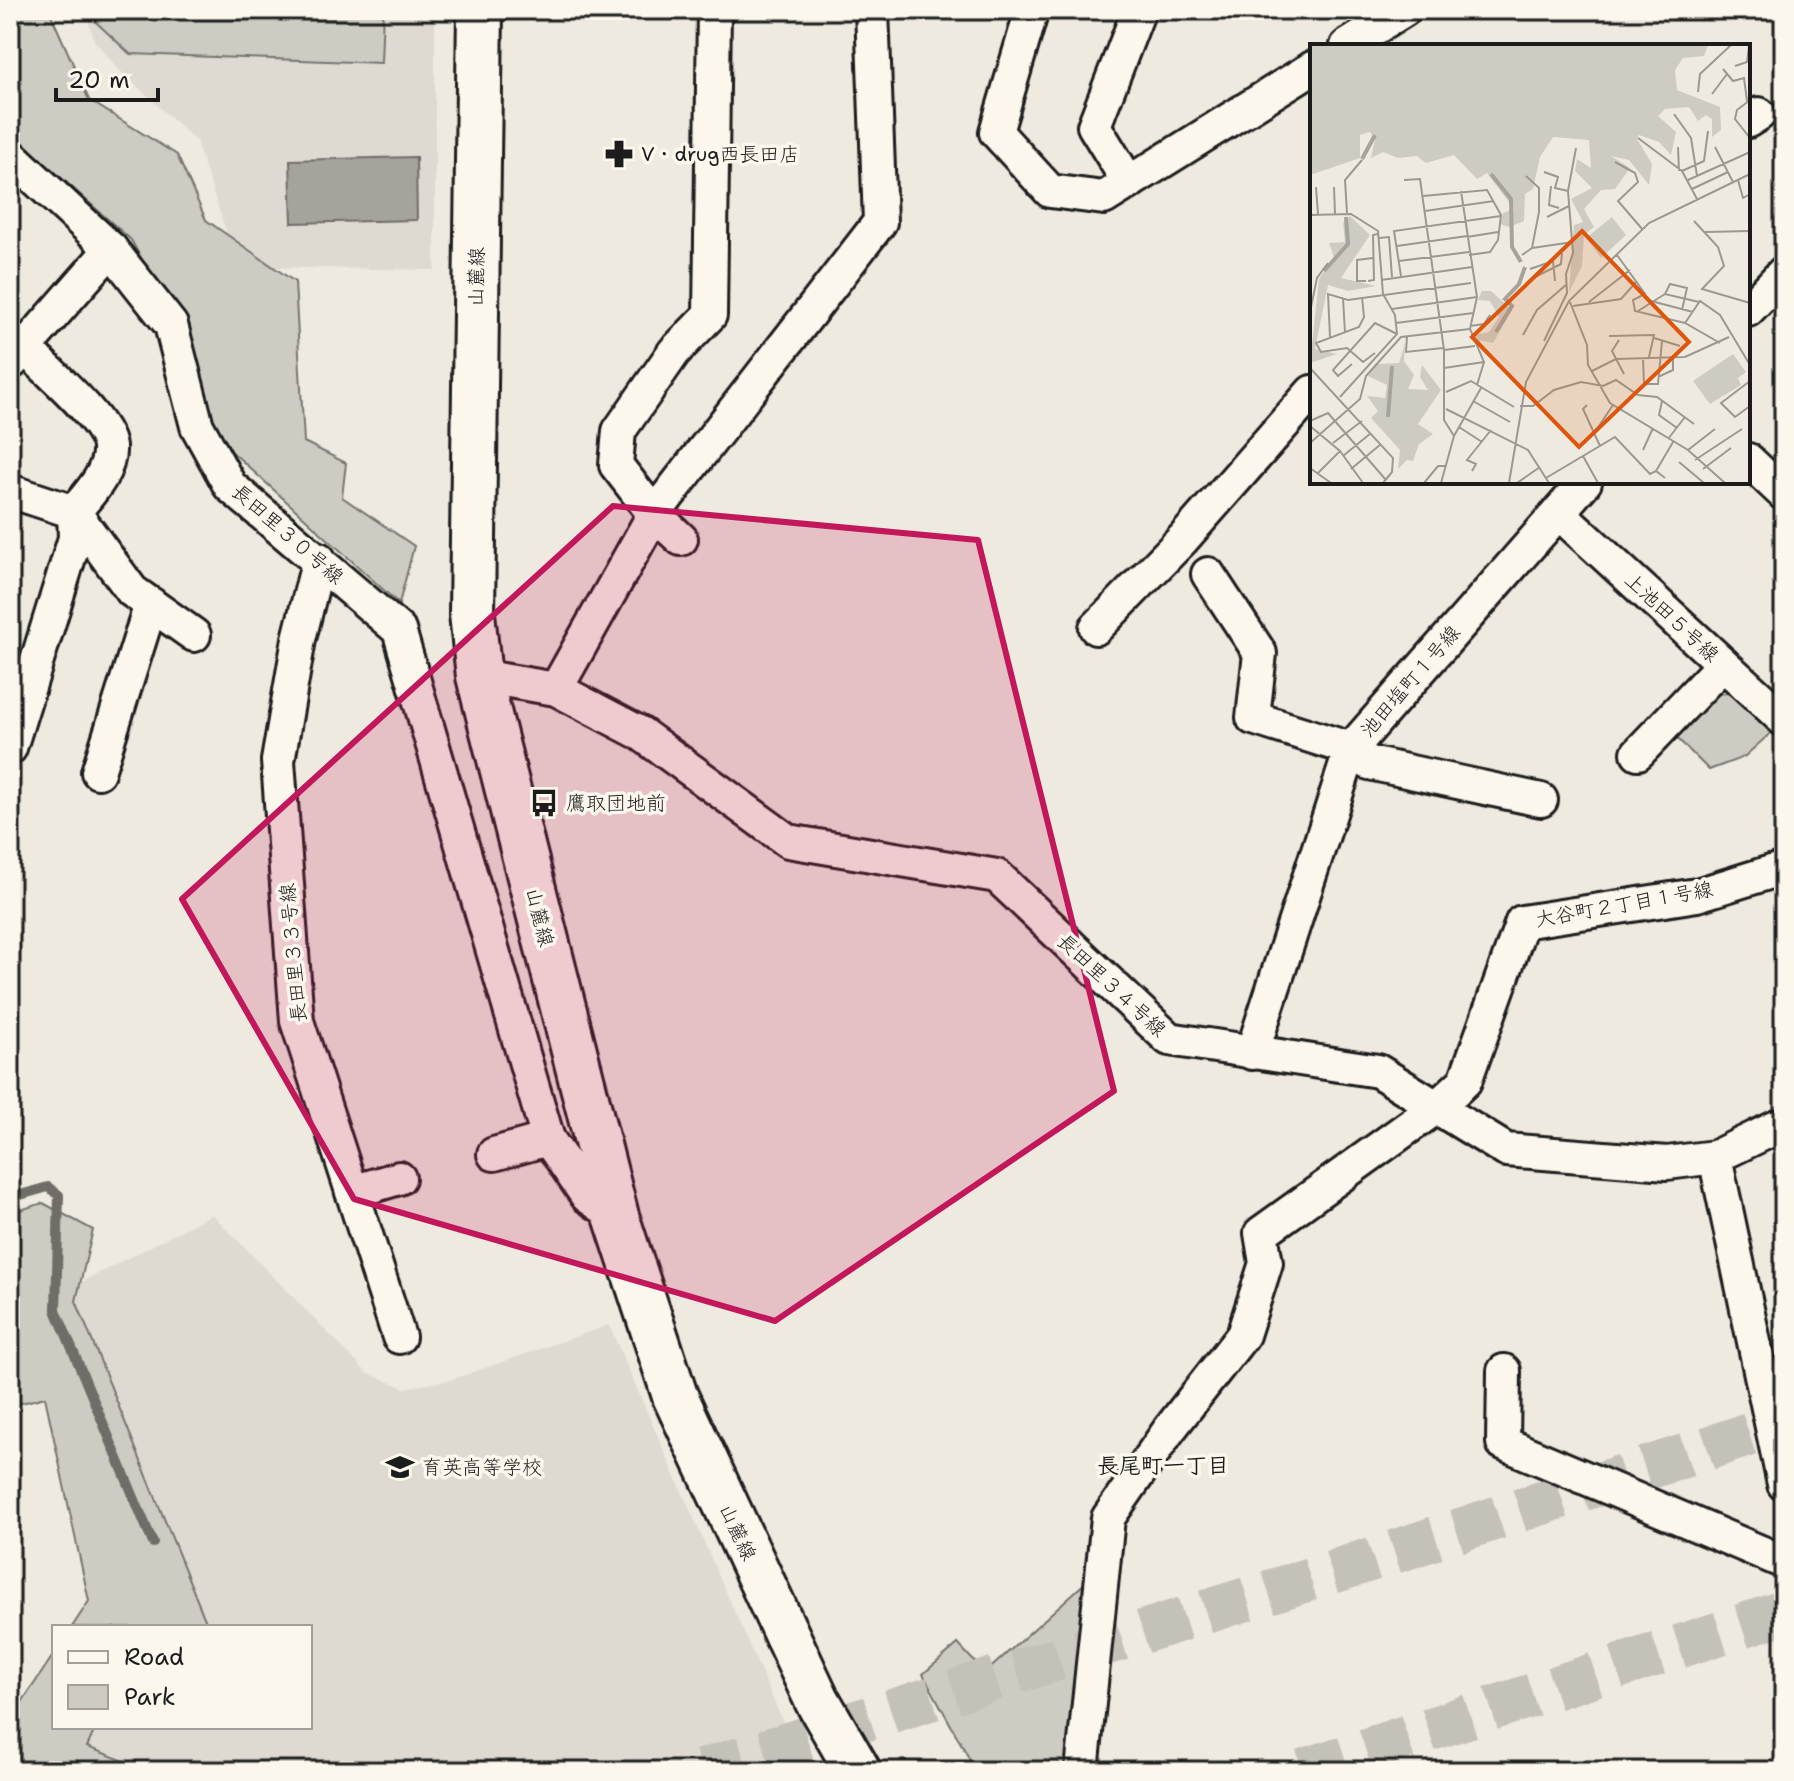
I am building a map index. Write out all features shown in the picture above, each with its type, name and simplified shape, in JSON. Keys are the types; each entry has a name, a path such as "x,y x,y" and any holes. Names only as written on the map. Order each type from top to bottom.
{"main road":[{"name":"山麓線","path":"480,10 472,614 479,676 616,1216 675,1396 817,1700 858,1771"}],"street":[{"path":"681,539 654,514 616,465 619,431 674,352 710,315 714,10"},
{"path":"556,689 654,514 880,222 872,10"},
{"path":"1032,10 996,132 1050,191 1116,190 1310,69"},
{"path":"1116,190 1094,126 1139,10"},
{"path":"1350,44 1404,10"},
{"name":"長田里３０号線","path":"14,164 111,249 171,325 197,426 230,486 399,630 548,1139"},
{"path":"10,748 75,538 74,512 100,480 109,448 99,424 17,356 111,249"},
{"path":"1750,308 1784,272"},
{"path":"1096,628 1183,539 1310,394"},
{"path":"1750,462 1784,494"},
{"name":"池田塩町１号線","path":"1252,1053 1351,749 1583,484"},
{"path":"10,496 16,493 74,512 132,591 194,635"},
{"name":"上池田５号線","path":"1559,513 1784,720"},
{"name":"長田里３３号線","path":"319,559 299,639 278,761 297,1021 399,1337"},
{"path":"1208,574 1260,653 1253,718 1351,749 1369,763 1541,800"},
{"path":"98,772 151,604"},
{"path":"1638,753 1723,664"},
{"name":"長田里３４号線","path":"479,676 556,689 640,733 788,841 997,876 1169,1039 1378,1071 1506,1150 1667,1163 1715,1157 1777,1127 1784,1128"},
{"name":"大谷町２丁目１号線","path":"1438,1106 1465,1081 1522,922 1697,895 1784,868"},
{"path":"1082,1771 1108,1518 1169,1430 1243,1335 1266,1263 1261,1233 1438,1106"},
{"path":"494,1154 548,1139 587,1196 616,1216"},
{"path":"1715,1157 1784,1484"},
{"path":"352,1192 399,1178"},
{"path":"1504,1371 1503,1443 1784,1562"}],"highlighted area":[{"path":"613,506 978,540 1114,1091 775,1321 354,1199 182,899"}],"shaded area":[{"path":"85,10 435,10 435,270 253,267 231,246 196,141 117,68 94,40"},
{"path":"416,157 417,220 292,223 290,160"},
{"name":"育英高等学校","path":"212,1214 367,1373 405,1388 450,1380 609,1325 783,1722 812,1771 21,1771 52,1729 312,1729 312,1625 109,1625 67,1290"}],"green space":[{"path":"10,10 49,10 89,100 177,155 206,220 295,282 304,442 346,463 342,497 414,546 399,604 217,438 190,346 131,240 10,132"},
{"path":"97,10 383,10 381,63 130,54 96,22"},
{"path":"1731,693 1773,731 1744,757 1709,770 1674,735 1713,694"},
{"path":"43,1203 93,1230 76,1301 207,1625 73,1625 89,1601 45,1397 10,1406 10,1213"},
{"path":"1087,1581 1069,1771 976,1771 923,1674 958,1644 985,1673"},
{"path":"52,1657 52,1729 95,1729 87,1747 151,1771 10,1771 10,1720"}],"waterway":[{"path":"10,1198 48,1187 59,1195 56,1310 153,1543"}],"tunnel":[{"path":"702,1771 1348,1567 1784,1423"},
{"path":"1303,1771 1784,1612"}],"place":[{"name":"V・drug西長田店","path":"619,154"},
{"name":"鷹取団地前","path":"544,803"},
{"name":"育英高等学校","path":"400,1467"}],"district":[{"name":"長尾町一丁目","path":"1163,1465"}]}
